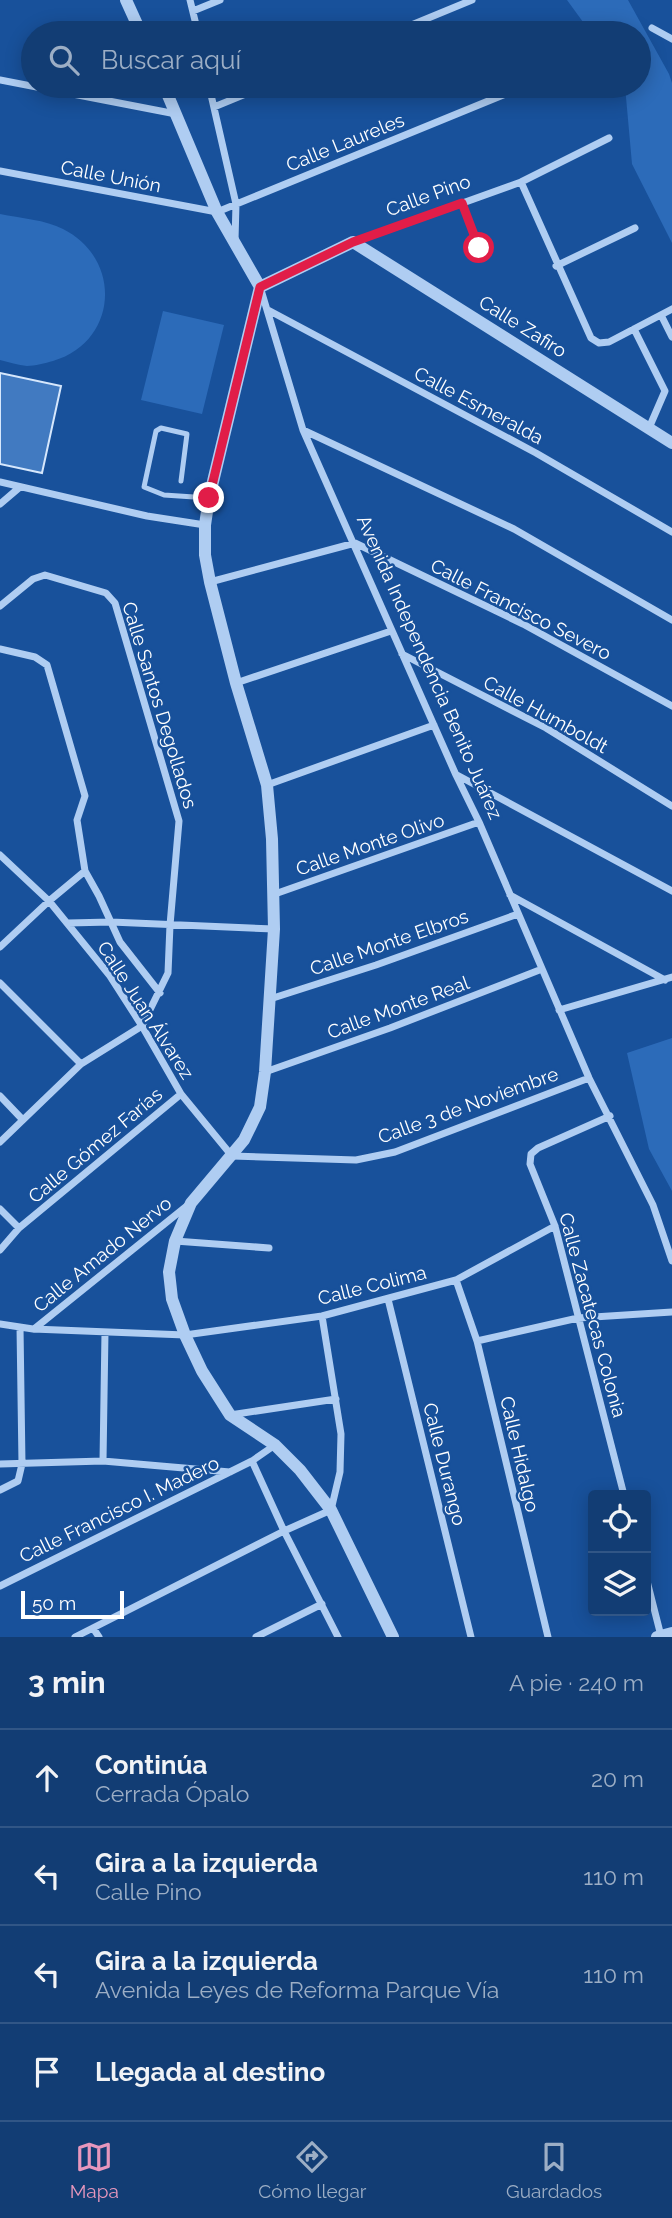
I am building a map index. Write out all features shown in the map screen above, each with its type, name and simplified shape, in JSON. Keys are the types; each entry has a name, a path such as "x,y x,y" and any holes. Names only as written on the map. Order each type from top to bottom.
{"street":[{"path":"126,0 136,21"},
{"path":"190,0 195,21"},
{"path":"193,11 220,0"},
{"path":"421,21 472,0"},
{"path":"652,29 672,39"},
{"path":"0,80 21,84"},
{"path":"93,98 176,114"},
{"name":"Avenida Independencia Benito Juárez","path":"169,98 217,212 260,287 303,430 479,822 589,1078 653,1205 672,1261"},
{"path":"212,98 236,204 235,240"},
{"path":"214,107 236,98"},
{"name":"Calle Laureles","path":"217,212 496,98"},
{"name":"Calle Pino","path":"260,287 353,242 521,182 609,138"},
{"name":"Calle Unión","path":"0,171 217,212"},
{"path":"521,182 556,266 591,338 599,343 610,342 672,309"},
{"path":"462,203 479,248"},
{"path":"556,266 635,228"},
{"name":"Calle Zafiro","path":"353,242 672,443"},
{"path":"260,287 209,498 205,555 236,683 267,785 272,839 274,929 265,1072 260,1107 244,1140 191,1203 175,1241 169,1272 172,1299 184,1335 202,1371 230,1415 275,1445 300,1469 331,1510 393,1637"},
{"name":"Calle Esmeralda","path":"268,310 536,453 672,532"},
{"path":"661,315 672,337"},
{"path":"634,329 665,391 649,428"},
{"path":"303,430 514,529 672,620"},
{"path":"0,482 147,516 205,526"},
{"path":"0,504 20,487"},
{"path":"210,582 355,543"},
{"name":"Calle Francisco Severo","path":"355,543 523,624 672,706"},
{"name":"Calle Santos Degollados","path":"0,606 33,579 45,575 106,593 115,603 179,821 168,973 142,1026"},
{"path":"236,683 391,631"},
{"path":"0,649 35,657 47,666 85,796 77,820 85,871 120,942 160,993"},
{"name":"Calle Humboldt","path":"402,654 546,729 672,806"},
{"path":"267,785 434,725"},
{"path":"456,775 672,891"},
{"name":"Calle Monte Olivo","path":"272,895 479,822"},
{"name":"Calle Juan Álvarez","path":"0,855 49,901 110,976 181,1094 232,1156"},
{"path":"0,947 85,871"},
{"path":"510,895 668,978"},
{"name":"Calle Monte Elbros","path":"270,999 376,965 518,914"},
{"path":"68,923 111,922 274,929"},
{"name":"Calle Monte Real","path":"265,1072 390,1028 542,969"},
{"path":"559,1010 668,978"},
{"path":"0,983 80,1064"},
{"path":"0,1142 80,1064 142,1026"},
{"name":"Calle 3 de Noviembre","path":"232,1156 356,1160 395,1152 589,1078"},
{"name":"Calle Gómez Farías","path":"0,1250 19,1228 181,1094"},
{"path":"0,1096 22,1119"},
{"name":"Calle Zacatecas Colonia","path":"610,1116 538,1148 531,1154 530,1164 555,1226 623,1490"},
{"name":"Calle Amado Nervo","path":"33,1329 191,1203"},
{"path":"0,1209 19,1228"},
{"name":"Calle Colima","path":"0,1324 33,1329 184,1335 322,1316 456,1280 555,1226"},
{"path":"175,1241 270,1248"},
{"name":"Calle Hidalgo","path":"456,1280 477,1342 548,1637"},
{"name":"Calle Durango","path":"388,1299 471,1637"},
{"path":"477,1342 578,1318 672,1312"},
{"path":"322,1316 341,1434 340,1472 331,1510"},
{"path":"0,1490 18,1481 22,1464 20,1327"},
{"path":"103,1461 105,1332"},
{"path":"230,1415 336,1399"},
{"name":"Calle Francisco I. Madero","path":"0,1586 252,1461 275,1445"},
{"path":"0,1464 103,1461 230,1472"},
{"path":"252,1461 338,1637"},
{"path":"75,1637 331,1510"},
{"path":"651,1594 663,1636"},
{"path":"256,1637 322,1604"},
{"path":"93,1628 99,1637"}],"lane":[{"path":"181,481 187,434 161,428 156,431 144,487 164,495 209,498"}],"shaded area":[{"path":"567,0 628,0 640,21 582,21"},
{"path":"651,42 672,83 672,243 632,164 626,98 651,98"},
{"path":"0,214 41,221 63,229 82,243 96,260 103,279 105,299 101,319 90,337 75,351 53,361 27,366 0,360"},
{"path":"163,311 224,325 202,414 141,400"},
{"path":"672,1038 672,1191 649,1149 627,1053"}],"building":[{"path":"0,373 61,386 42,473 0,464"}],"route":[{"path":"209,498 260,287 353,242 462,203 479,248"}]}
